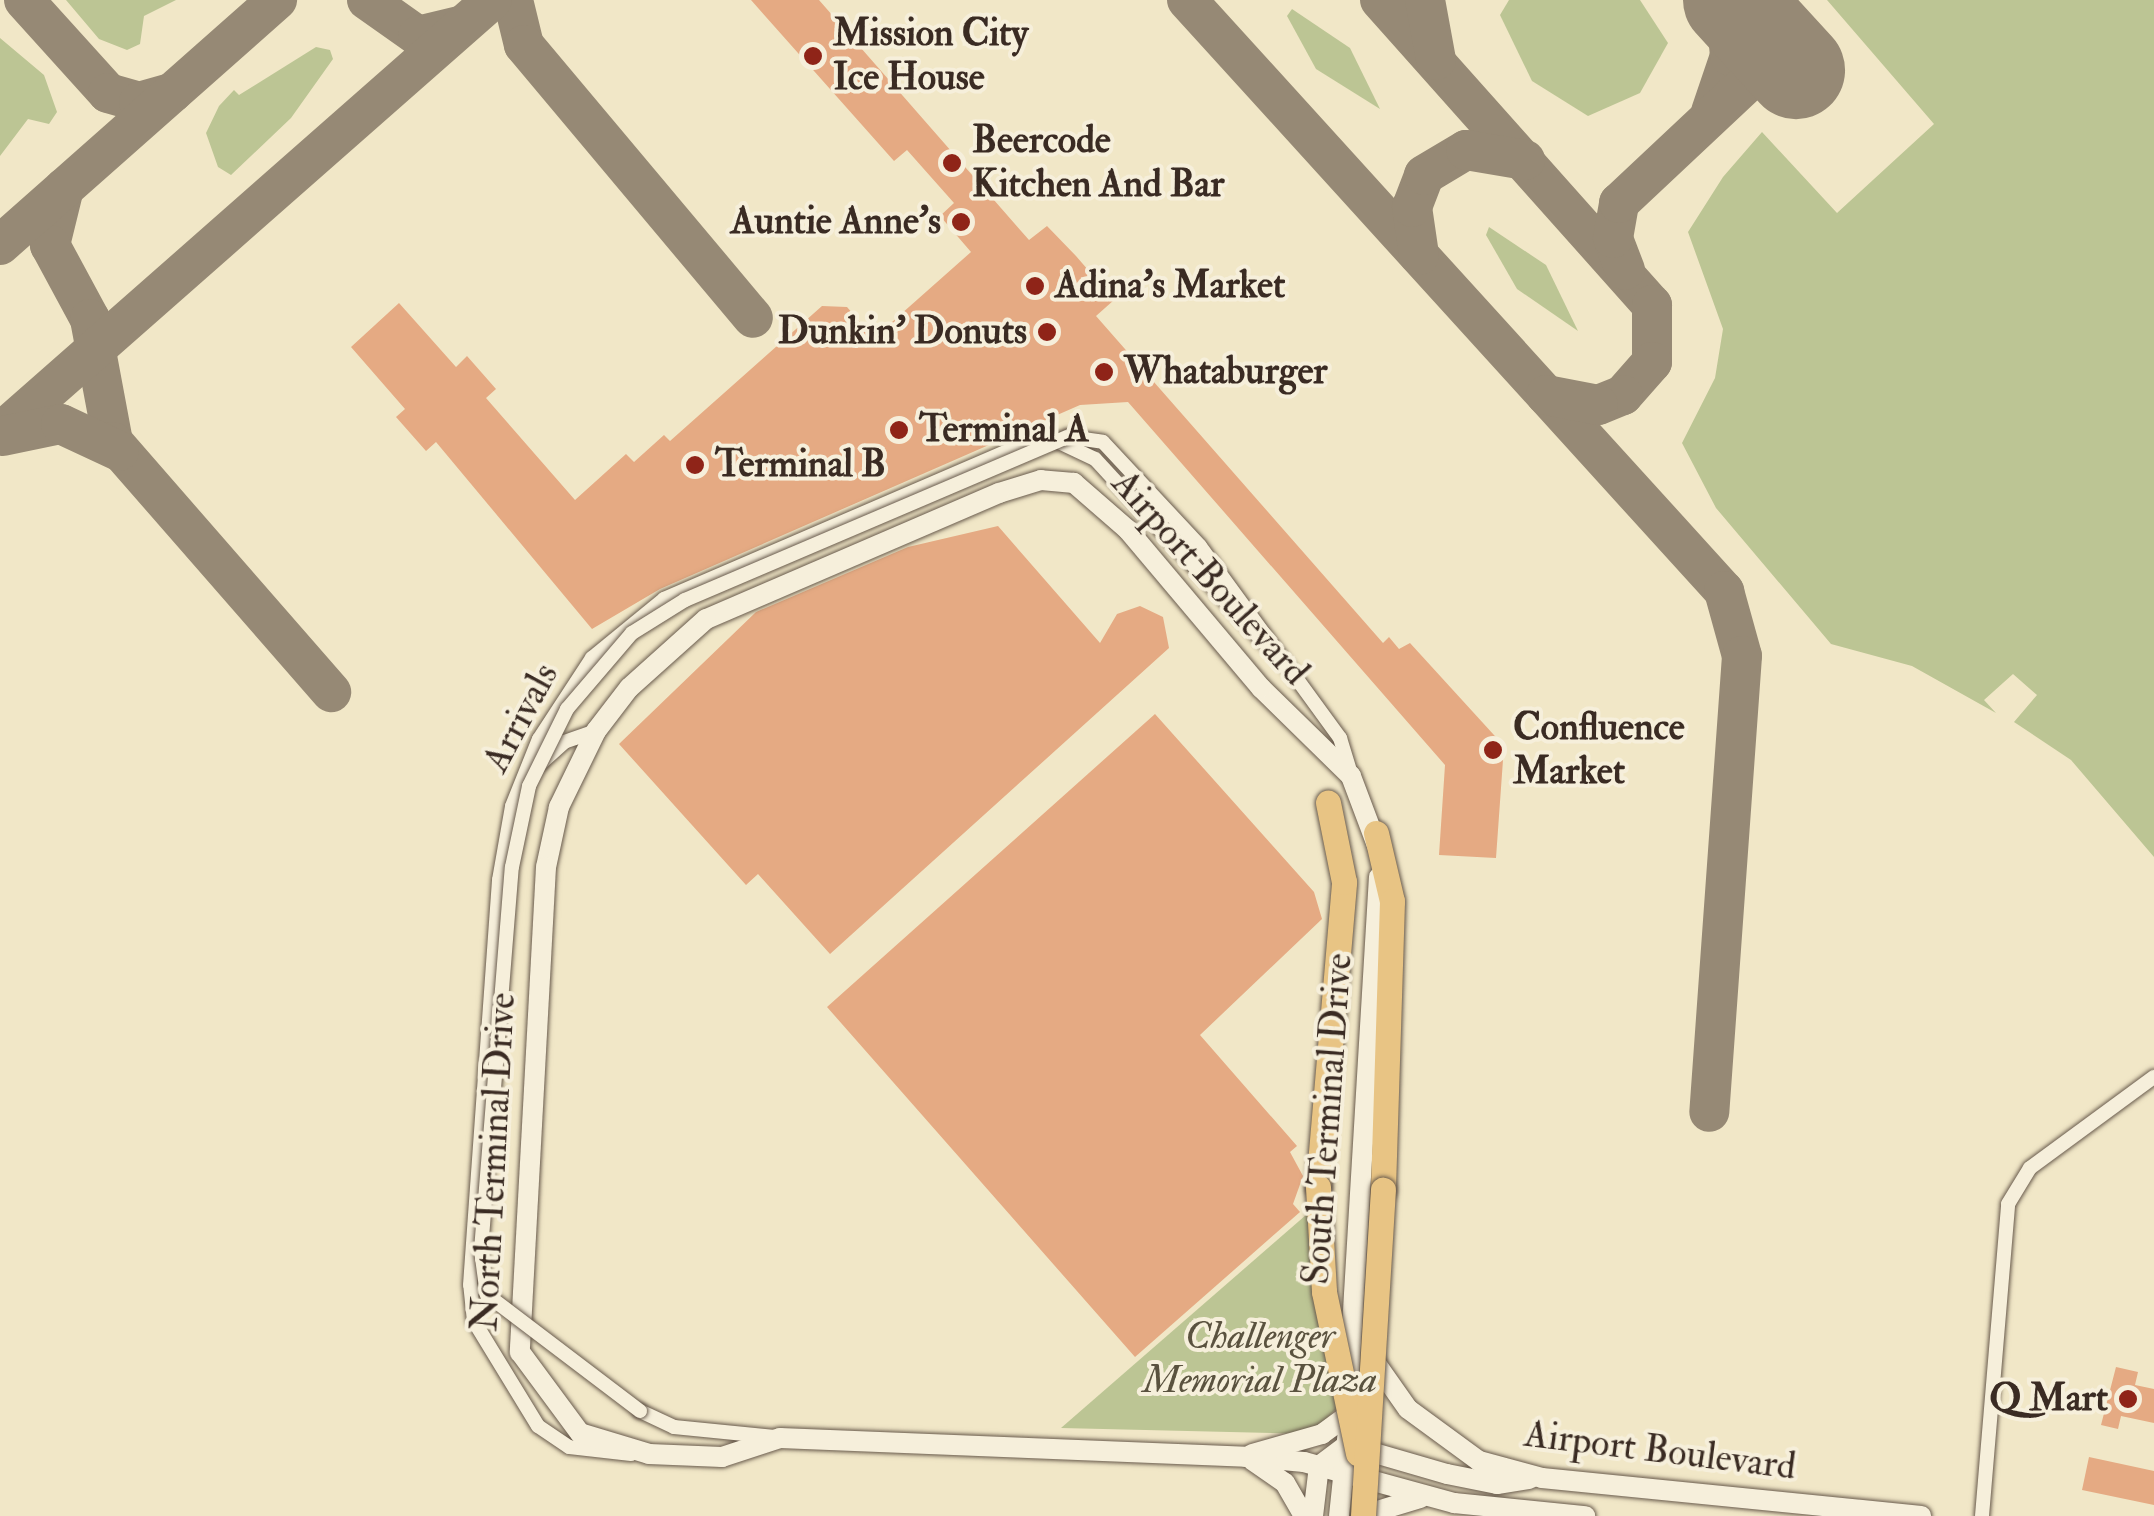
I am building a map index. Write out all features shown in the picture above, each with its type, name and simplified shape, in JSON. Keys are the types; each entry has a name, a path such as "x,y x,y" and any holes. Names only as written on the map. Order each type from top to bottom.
{"highway":[{"path":"1328,803 1344,882 1318,1187 1324,1292 1363,1508"},
{"path":"1363,1508 1383,1190 1392,901 1376,833"}],"main road":[{"name":"Airport Boulevard","path":"629,688 719,613 999,492 1058,480 1082,489 1128,530 1262,688 1351,776"},
{"name":"North Terminal Drive","path":"629,688 596,731 560,807 546,867 520,1352 580,1433 649,1454 722,1457 780,1438"},
{"name":"South Terminal Drive","path":"1339,1516 1348,1445 1350,1306 1379,898 1376,833 1351,776"},
{"name":"Airport Boulevard","path":"1350,1306 1389,1387 1442,1441 1479,1462 1542,1478 1922,1516"},
{"path":"780,1438 1246,1457 1322,1434 1348,1415"},
{"path":"1313,1516 1319,1466 1348,1445 1498,1484 1542,1478"},
{"name":"Airport Boulevard","path":"1246,1457 1319,1466 1432,1497 1585,1516"},
{"path":"1246,1457 1285,1483 1304,1516"},
{"path":"1363,1508 1432,1497"}],"street":[{"name":"Arrivals","path":"649,1454 570,1447 538,1426 474,1321 478,1160 512,806 564,695 627,624 730,569 1044,435 1095,459 1264,642"},
{"path":"780,1438 674,1427 640,1411 510,1319 487,1295 482,1250 512,867 530,786 567,708 632,633 685,600 1068,437 1103,442 1200,546 1264,642 1340,738 1351,776"},
{"path":"512,806 564,742 596,731"},
{"path":"1982,1516 2008,1204 2030,1168 2154,1076"}],"green space":[{"path":"66,0 176,0 144,16 140,44 127,50 99,39"},
{"path":"1509,0 1640,0 1668,43 1640,93 1588,116 1532,81 1500,15"},
{"path":"1827,0 2154,0 2154,857 2071,760 2014,722 2037,695 2013,674 1984,700 1996,713 1912,666 1831,644 1716,508 1682,443 1715,378 1723,329 1688,232 1723,177 1762,132 1837,213 1934,124"},
{"path":"1292,9 1350,48 1380,109 1316,69 1287,16"},
{"path":"0,38 44,75 57,112 49,124 28,119 0,156"},
{"path":"316,47 330,50 333,59 291,118 231,175 218,167 206,133 219,106 234,90 239,95"},
{"path":"1489,227 1546,265 1578,331 1517,289 1486,235"},
{"name":"Challenger Memorial Plaza","path":"1329,1195 1337,1408 1311,1434 1061,1428"}],"building":[{"name":"Terminal A","path":"751,0 819,0 1029,240 1047,226 1076,256 1114,300 1096,316 1383,643 1389,637 1399,649 1410,643 1504,746 1496,858 1439,855 1445,765 1128,402 1080,405 660,589 592,629 436,442 426,451 396,417 405,409 351,347 399,303 456,367 467,356 496,389 486,398 575,500 626,454 634,462 664,435 670,441 822,306 847,307 874,338 971,252 940,216 954,203 907,150 894,161"},
{"path":"998,526 1100,643 1117,614 1140,606 1163,617 1169,648 830,954 758,874 746,885 619,744 756,612 908,547"},
{"path":"1155,714 1314,892 1322,919 1200,1035 1297,1146 1290,1152 1303,1176 1293,1204 1300,1212 1135,1357 827,1007"},
{"name":"Q Mart","path":"2116,1367 2138,1372 2135,1385 2154,1389 2154,1423 2121,1416 2118,1429 2101,1425"},
{"path":"2089,1457 2154,1471 2154,1505 2082,1490"}],"taxiway":[{"path":"24,0 108,93 139,102 173,92"},
{"path":"0,245 277,0"},
{"path":"367,0 418,36 463,25"},
{"path":"0,433 492,0"},
{"path":"513,0 524,45 753,318"},
{"path":"1187,0 1724,591 1742,656 1709,1112"},
{"path":"1380,0 1652,305 1652,362 1623,395 1598,405 1546,395"},
{"path":"1425,0 1436,60"},
{"path":"1711,112 1730,56 1725,0"},
{"path":"1625,270 1613,238 1619,203 1780,52"},
{"path":"1419,255 1412,207 1424,175 1466,150 1525,160"},
{"path":"64,188 50,245 90,319 113,442 331,692"},
{"path":"3,436 61,424 119,451"}],"runway":[{"path":"1732,0 1796,70"}],"place":[{"name":"Mission City Ice House","path":"813,56"},
{"name":"Beercode Kitchen And Bar","path":"952,163"},
{"name":"Auntie Anne’s","path":"961,222"},
{"name":"Adina’s Market","path":"1035,286"},
{"name":"Dunkin' Donuts","path":"1047,332"},
{"name":"Whataburger","path":"1104,372"},
{"name":"Terminal A","path":"899,430"},
{"name":"Terminal B","path":"695,465"},
{"name":"Confluence Market","path":"1493,750"},
{"name":"Q Mart","path":"2128,1399"}]}
